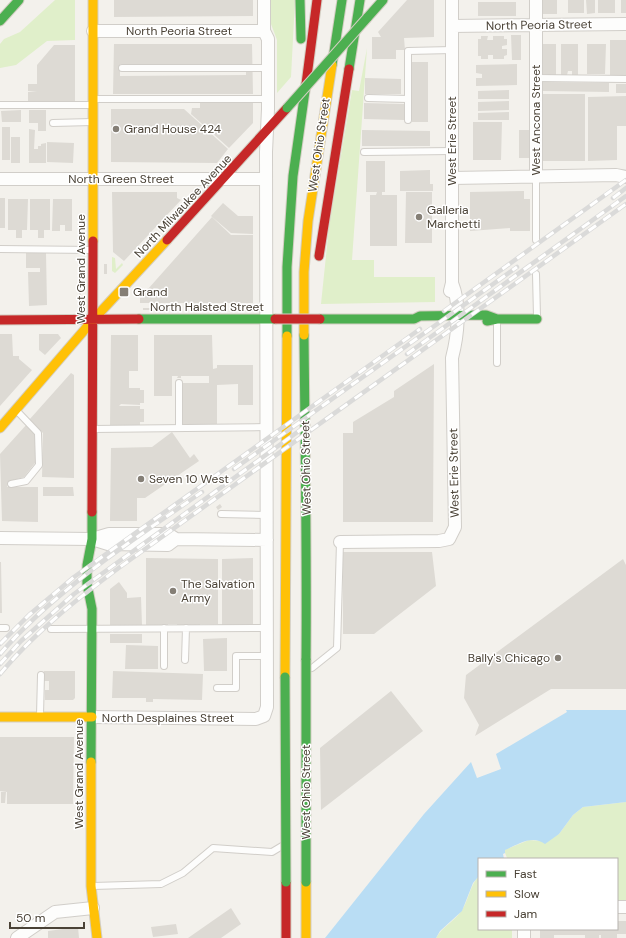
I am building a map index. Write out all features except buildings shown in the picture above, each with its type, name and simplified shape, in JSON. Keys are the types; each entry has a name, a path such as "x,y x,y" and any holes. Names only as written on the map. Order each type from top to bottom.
{"main road":[{"path":"0,21 19,0"},
{"name":"West Grand Avenue","path":"93,0 94,320 92,539 88,554 88,600 92,609 91,886 97,938"},
{"path":"300,0 302,25 300,50 305,91"},
{"name":"West Ohio Street","path":"306,938 306,917 296,882 288,680 287,266 293,176 318,0"},
{"name":"West Ohio Street","path":"286,935 296,882 306,660 307,528 305,494 304,272 309,214 342,0"},
{"path":"318,265 330,177 360,0"},
{"name":"North Milwaukee Avenue","path":"0,428 94,320 267,132 383,0"},
{"path":"307,528 313,493 314,307"},
{"name":"North Halsted Street","path":"0,320 320,318 414,319 420,322 452,319 486,321 497,319 536,319"},
{"name":"West Grand Avenue","path":"92,539 98,555 98,562"},
{"name":"West Grand Avenue","path":"92,609 97,600 98,585"},
{"name":"North Desplaines Street","path":"0,717 92,717"}],"street":[{"path":"264,0 264,31 268,40 266,179 270,319 267,427 267,656 273,697"},
{"name":"West Erie Street","path":"340,542 436,541 449,539 455,527 452,358 448,343 452,319 449,295 452,283 452,0"},
{"name":"West Ancona Street","path":"536,0 536,177"},
{"name":"North Peoria Street","path":"452,26 626,24"},
{"name":"North Peoria Street","path":"93,31 264,31"},
{"path":"452,178 623,175"},
{"name":"North Green Street","path":"0,179 266,179"},
{"path":"0,538 92,539 108,544 160,545 168,545 176,539 267,540"},
{"name":"North Desplaines Street","path":"92,717 256,719 264,716 273,697"},
{"path":"17,938 55,912 93,908"}],"lane":[{"path":"408,120 408,51 452,50"},
{"path":"122,68 268,68"},
{"path":"536,78 626,79"},
{"path":"368,98 408,99"},
{"path":"0,105 268,99"},
{"path":"53,123 94,122"},
{"path":"364,152 452,151"},
{"name":"West Ancona Street","path":"536,177 536,240"},
{"path":"0,249 94,250"},
{"path":"536,274 536,319"},
{"path":"497,319 497,363"},
{"path":"179,383 179,428"},
{"path":"11,484 26,481 39,465 38,433 16,410"},
{"path":"93,428 267,427"},
{"path":"221,514 267,515"},
{"path":"296,679 337,648 340,542"},
{"path":"164,628 164,666"},
{"path":"185,660 186,628"},
{"path":"51,629 267,628"},
{"path":"217,688 236,688 236,656 267,656"},
{"path":"40,717 41,675"},
{"path":"273,697 288,680"},
{"path":"298,837 310,829"},
{"path":"91,886 161,884 183,873 213,848 272,852 291,841"}],"green space":[{"path":"55,0 75,0 75,40 47,41 16,65 0,68 0,44 4,39 20,32"},
{"path":"271,0 295,0 291,77 277,93 277,40 271,24"},
{"path":"367,48 352,260 374,260 374,277 435,277 435,302 321,304 329,227 352,90 359,91"},
{"path":"112,257 115,258 116,269 122,263 123,265 115,273 112,271"},
{"path":"626,802 626,901 618,900 618,858 507,858 504,850 529,840 541,841 559,834 573,815 583,807"},
{"path":"478,877 478,930 512,930 512,938 436,938 462,910"}],"water":[{"path":"566,710 626,710 626,802 583,807 573,815 559,834 545,844 535,840 525,841 505,850 505,853 503,854 504,858 478,858 478,877 473,883 462,911 440,931 436,938 325,938 424,814 471,762 477,778 501,769 496,754 567,712"}],"railway":[{"path":"444,311 626,180"},
{"path":"613,198 626,188"},
{"path":"407,354 626,196"},
{"path":"0,674 42,630 104,579 626,204"},
{"path":"234,469 517,267"},
{"path":"0,644 29,615 74,577 420,329"},
{"path":"0,664 21,641 74,594 303,428"},
{"path":"0,654 22,630 70,587 122,548 202,492"}],"traffic: fast":[{"path":"0,21 19,0"},
{"path":"300,0 301,39"},
{"path":"332,65 342,0"},
{"path":"349,69 360,0"},
{"path":"367,18 383,0"},
{"path":"287,108 367,18"},
{"path":"287,336 287,267 293,176 306,84"},
{"path":"320,319 414,319 420,316 486,315 497,319"},
{"path":"139,319 275,319"},
{"path":"487,321 497,319 537,319"},
{"path":"304,335 306,660"},
{"path":"91,762 92,609 87,584 87,565 92,539 92,512"},
{"path":"306,660 306,882"},
{"path":"285,677 286,882"}],"traffic: slow":[{"path":"93,0 93,241"},
{"path":"304,335 304,272 308,221 332,65"},
{"path":"0,428 93,320 167,240"},
{"path":"285,677 287,336"},
{"path":"0,717 92,717"},
{"path":"91,762 91,886 97,938"},
{"path":"306,882 306,938"}],"traffic: jam":[{"path":"306,84 317,0"},
{"path":"319,256 349,69"},
{"path":"167,240 287,108"},
{"path":"92,512 93,241"},
{"path":"0,320 139,319"},
{"path":"275,319 320,319"},
{"path":"286,882 286,938"}],"place":[{"name":"Grand House 424","path":"116,129"},
{"name":"Galleria Marchetti","path":"419,217"},
{"name":"Grand","path":"124,292"},
{"name":"Seven 10 West","path":"141,479"},
{"name":"The Salvation Army","path":"173,591"},
{"name":"Bally's Chicago","path":"558,658"}]}
